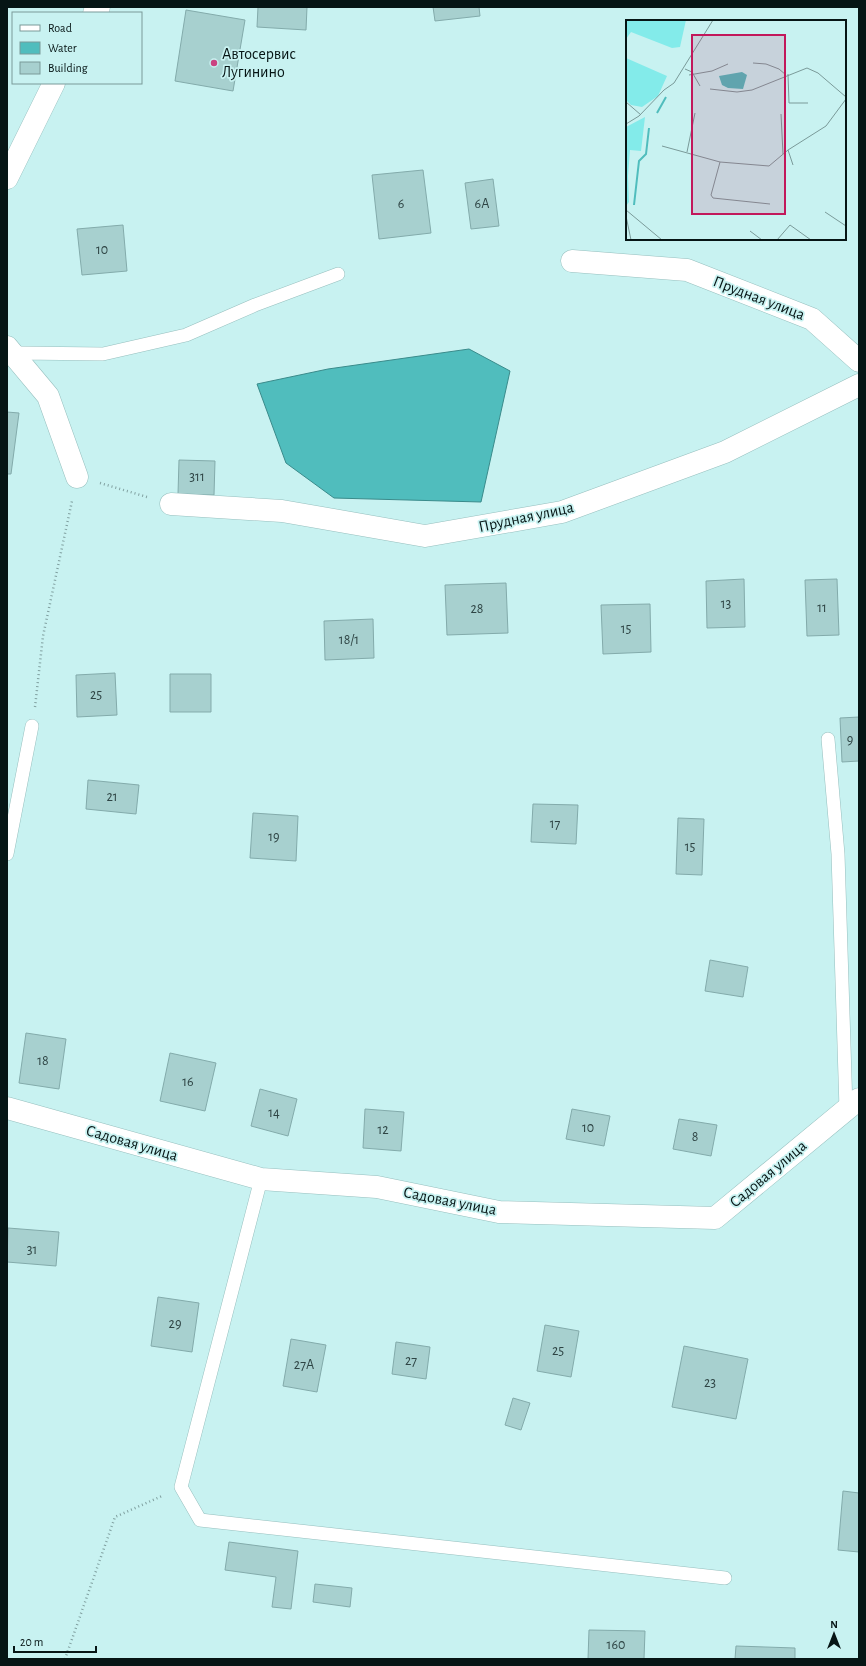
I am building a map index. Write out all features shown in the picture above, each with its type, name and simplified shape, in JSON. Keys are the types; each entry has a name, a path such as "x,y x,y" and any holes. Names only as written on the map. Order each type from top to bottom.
{"street":[{"path":"7,178 54,84"},
{"name":"Прудная улица","path":"572,261 687,270 812,319 859,361"},
{"path":"9,354 48,396 77,477"},
{"name":"Прудная улица","path":"171,504 282,510 425,536 432,535 562,512 725,452 859,385"},
{"name":"Садовая улица","path":"7,1108 261,1179 377,1187 499,1212 715,1218 852,1104"}],"lane":[{"path":"9,354 103,354 186,335 255,305 338,274"},
{"path":"7,854 32,726"},
{"path":"828,739 838,854 852,1104"},
{"path":"261,1179 181,1487 200,1520 725,1578"}],"path":[{"path":"32,726 44,636 77,477 171,504"},
{"path":"65,1659 115,1517 181,1487"}],"water":[{"path":"469,349 510,371 481,502 334,498 286,463 257,384 328,369"}],"building":[{"path":"258,7 307,7 306,30 257,27"},
{"path":"433,7 479,7 480,16 435,21"},
{"path":"186,10 245,20 233,91 175,81"},
{"path":"423,170 431,233 379,239 372,175"},
{"path":"493,179 499,226 471,229 465,183"},
{"path":"123,225 127,271 82,275 77,229"},
{"path":"7,412 19,413 11,474 7,474"},
{"path":"179,460 215,461 214,495 178,494"},
{"path":"744,579 745,627 707,628 706,581"},
{"path":"837,579 839,635 807,636 805,580"},
{"path":"506,583 508,633 447,635 445,585"},
{"path":"650,604 651,652 603,654 601,605"},
{"path":"373,619 374,658 325,660 324,621"},
{"path":"115,673 117,715 77,717 76,675"},
{"path":"170,674 211,674 211,712 170,712"},
{"path":"859,717 859,761 842,762 840,718"},
{"path":"88,780 139,785 136,814 86,809"},
{"path":"533,804 578,805 576,844 531,842"},
{"path":"253,813 298,816 296,861 250,858"},
{"path":"678,818 704,819 702,875 676,874"},
{"path":"710,960 748,967 743,997 705,991"},
{"path":"26,1033 66,1039 59,1089 19,1083"},
{"path":"170,1053 216,1063 205,1111 160,1101"},
{"path":"260,1089 297,1099 288,1136 251,1126"},
{"path":"365,1109 404,1112 401,1151 363,1148"},
{"path":"572,1109 610,1116 604,1146 566,1139"},
{"path":"679,1119 717,1125 711,1156 673,1149"},
{"path":"8,1228 59,1232 56,1266 7,1262"},
{"path":"158,1297 199,1303 192,1352 151,1346"},
{"path":"545,1325 579,1331 571,1377 537,1371"},
{"path":"291,1339 326,1345 317,1392 283,1386"},
{"path":"396,1342 430,1347 426,1379 392,1374"},
{"path":"684,1346 748,1359 736,1419 672,1407"},
{"path":"513,1398 530,1403 521,1430 505,1425"},
{"path":"843,1491 859,1493 859,1552 838,1550"},
{"path":"229,1542 298,1551 291,1609 272,1607 276,1577 225,1570"},
{"path":"315,1584 352,1588 350,1607 313,1602"},
{"path":"589,1630 645,1631 644,1659 588,1659"},
{"path":"736,1646 795,1648 795,1659 735,1659"}],"place":[{"name":"Автосервис Лугинино","path":"214,63"}]}
